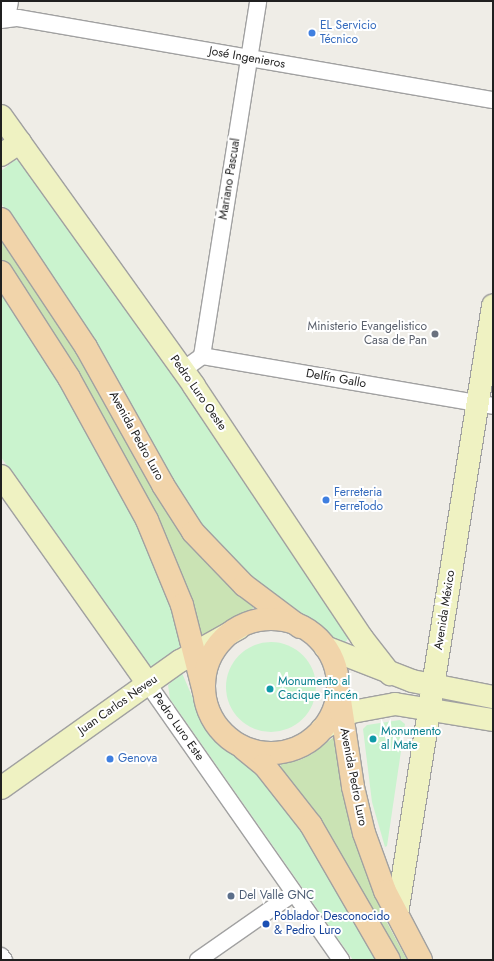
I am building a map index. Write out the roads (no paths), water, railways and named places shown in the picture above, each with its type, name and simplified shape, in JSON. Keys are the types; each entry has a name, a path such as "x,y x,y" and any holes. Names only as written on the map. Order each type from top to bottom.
{"main road":[{"name":"Pedro Luro Oeste","path":"1,116 183,370 362,638 390,674"},
{"path":"1,155 20,142"},
{"name":"Avenida Pedro Luro","path":"1,219 86,347 160,481 193,532 244,585 300,627"},
{"path":"1,272 69,378 144,514 178,594 204,692 215,723 264,765 311,825 389,960"},
{"name":"Avenida México","path":"397,914 429,709 485,405 493,306"},
{"name":"Pedro Luro Este","path":"2,479 148,684"},
{"path":"204,692 210,659 222,641 238,628 269,620 300,627 325,647 390,674 433,686 493,697"},
{"name":"Juan Carlos Neveu","path":"1,788 194,652 238,628"},
{"path":"322,729 335,704 337,677 325,647"},
{"name":"Avenida Pedro Luro","path":"337,677 353,787 363,828 377,872 421,960"},
{"path":"240,746 261,752 284,752 305,744 322,729 342,716 388,705 429,709 493,720"}],"street":[{"path":"4,20 10,1"},
{"name":"Mariano Pascual","path":"202,356 258,1"},
{"name":"José Ingenieros","path":"4,20 18,18 493,100"},
{"path":"183,370 202,356"},
{"name":"Delfín Gallo","path":"202,356 485,405"},
{"name":"Pedro Luro Este","path":"148,684 341,960"},
{"path":"198,960 294,893"},
{"path":"1,956 4,960"}],"place":[{"name":"EL Servicio Técnico","path":"312,33"},
{"name":"Ministerio Evangelistico Casa de Pan","path":"435,334"},
{"name":"Ferreteria FerreTodo","path":"326,500"},
{"name":"Monumento al Cacique Pincén","path":"270,689"},
{"name":"Monumento al Mate","path":"373,739"},
{"name":"Genova","path":"110,759"},
{"name":"Del Valle GNC","path":"231,896"},
{"name":"Poblador Desconocido & Pedro Luro","path":"266,924"}]}
